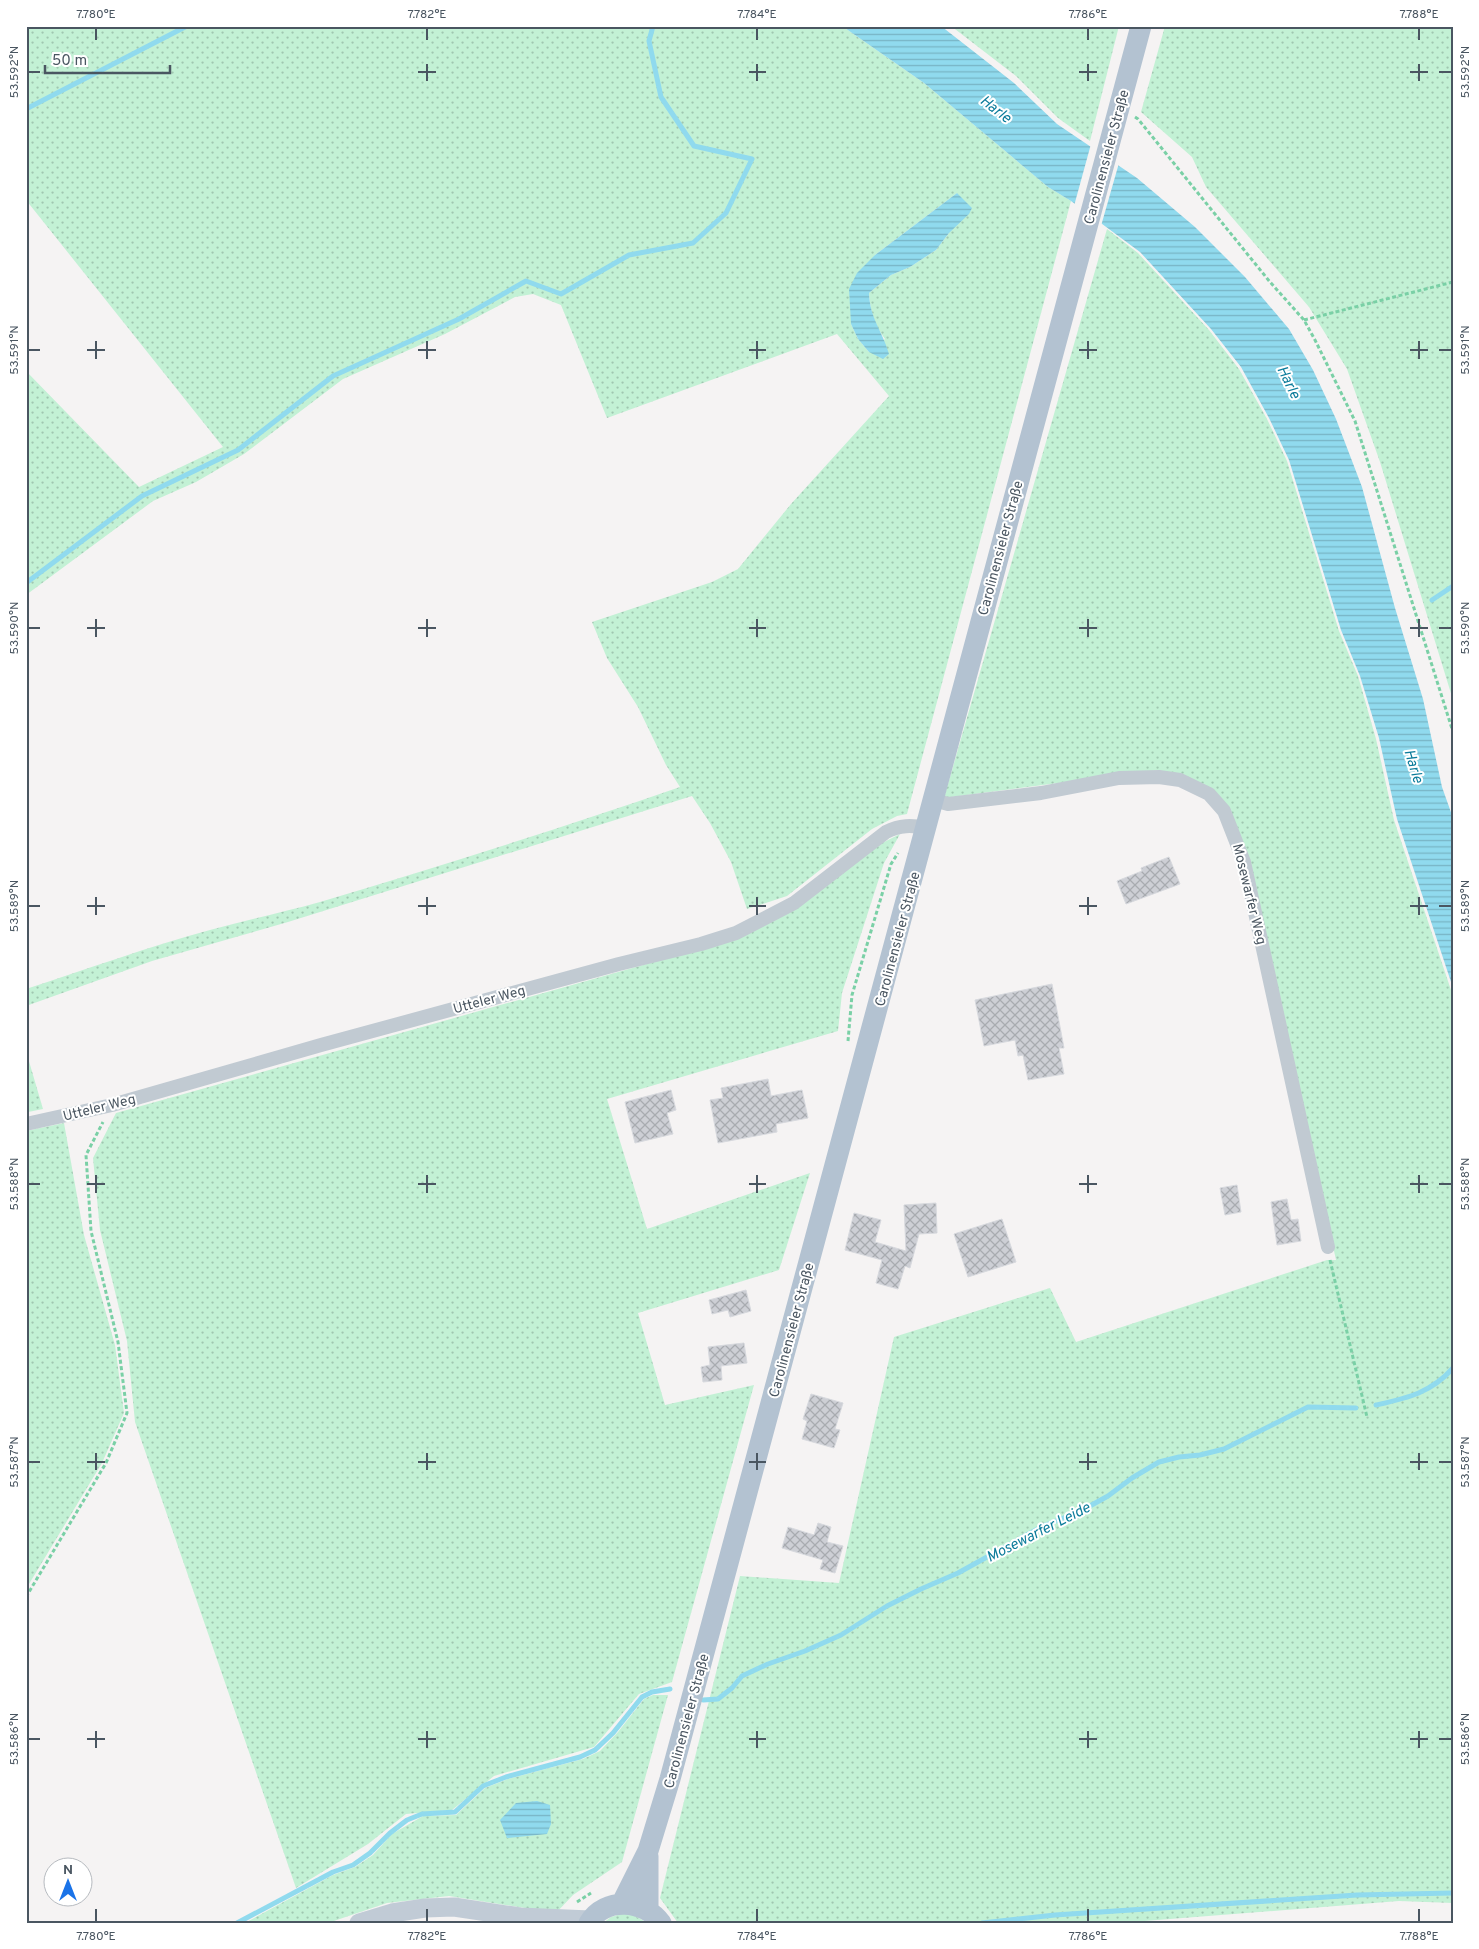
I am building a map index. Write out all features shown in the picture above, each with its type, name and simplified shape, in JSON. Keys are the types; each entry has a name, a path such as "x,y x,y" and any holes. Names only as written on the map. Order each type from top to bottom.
{"main road":[{"name":"Carolinensieler Straße","path":"622,1903 648,1851 673,1770 1141,26"},
{"name":"Carolinensieler Straße","path":"648,1851 655,1916"},
{"path":"359,1923 392,1913 425,1908 454,1907 526,1920 590,1921 611,1906 622,1903 637,1905 655,1916"}],"street":[{"name":"Mosewarfer Weg","path":"934,800 948,804 1042,793 1119,778 1159,777 1180,780 1209,794 1224,811 1244,862 1328,1247"},
{"name":"Utteler Weg","path":"26,1124 112,1105 321,1044 610,966 701,944 736,933 794,903 886,832 897,827 910,825 927,828"}],"path":[{"path":"1118,110 1138,119 1270,282 1304,320 1355,421 1453,732"},
{"path":"1304,320 1453,282"},
{"path":"26,1598 106,1463 127,1413 118,1342 91,1231 86,1155 112,1105"},
{"path":"1328,1247 1338,1298 1367,1418"}],"green space":[{"path":"26,26 842,26 924,83 1048,187 1071,201 907,814 897,816 872,829 787,896 747,909 731,862 710,823 692,796 288,922 152,961 26,1006 26,989 224,926 320,902 411,875 680,787 666,765 638,707 607,658 592,622 712,582 738,569 791,504 889,396 837,334 607,418 561,305 533,294 515,297 445,334 343,379 244,454 196,482 153,501 26,595 26,371 139,487 223,447 26,200","holes":["957,193 949,233 936,250 910,267 891,275 869,293 873,317 885,339 869,352 858,339 851,324 875,255"]},
{"path":"951,26 1119,26 1090,141 1058,118 1016,76"},
{"path":"1165,26 1453,26 1453,700 1380,462 1347,369 1309,307 1206,187 1192,157 1141,112"},
{"path":"1107,229 1138,253 1209,330 1239,369 1267,419 1287,461 1339,631 1358,676 1376,739 1394,820 1453,996 1453,1903 1399,1901 1119,1923 678,1923 660,1898 740,1576 839,1583 894,1337 1050,1288 1076,1342 1327,1260 1336,1260 1250,865 1213,790 1159,770 944,798"},
{"path":"900,834 884,863 842,993 838,1031 607,1099 647,1229 810,1173 779,1270 638,1313 665,1405 754,1385 672,1682 639,1694 594,1747 494,1776 452,1810 406,1814 368,1844 296,1888 135,1422 127,1341 100,1230 93,1158 116,1113 739,938 876,846"},
{"path":"26,1051 43,1109 28,1112 26,1107"},
{"path":"64,1123 84,1235 115,1345 124,1413 102,1463 26,1589 26,1131"},
{"path":"653,1695 668,1695 622,1862 573,1895 556,1913 449,1896 387,1903 328,1923 245,1923 333,1875 355,1867 373,1855 392,1834 423,1816 456,1815 485,1788 508,1779 583,1759 600,1751 644,1699"},
{"path":"631,1914 648,1923 603,1923 611,1917"}],"water":[{"name":"Harle","path":"842,26 941,26 1014,83 1057,124 1137,178 1195,227 1245,277 1289,329 1313,370 1336,419 1362,487 1395,608 1423,699 1442,787 1453,818 1453,988 1397,819 1379,738 1360,676 1341,630 1289,460 1241,367 1211,329 1140,252 1071,201 1048,187 924,83"},
{"path":"957,193 972,208 969,214 949,233 936,250 910,267 891,275 869,293 874,317 889,354 883,359 869,352 858,339 851,324 849,289 857,273 875,255"},
{"path":"537,1801 550,1805 551,1824 547,1834 507,1838 500,1820 516,1803"}],"pier":[{"path":"1091,144 1119,163 1101,226 1074,206"}],"building":[{"path":"1169,857 1180,884 1126,904 1117,881 1142,871 1141,868"},
{"path":"1052,984 1064,1048 1059,1048 1064,1074 1028,1080 1023,1055 1018,1056 1015,1040 984,1046 975,1000"},
{"path":"768,1079 771,1096 802,1090 808,1118 776,1124 777,1132 718,1143 710,1100 723,1098 721,1088"},
{"path":"671,1090 676,1110 667,1113 673,1134 635,1143 625,1102"},
{"path":"1237,1185 1241,1212 1225,1215 1220,1188"},
{"path":"1287,1199 1291,1220 1298,1219 1301,1241 1277,1245 1271,1202"},
{"path":"936,1203 937,1233 919,1234 910,1268 905,1266 898,1289 876,1283 882,1260 845,1250 854,1213 881,1220 875,1242 906,1251 904,1205"},
{"path":"1002,1219 1016,1262 968,1277 954,1234"},
{"path":"746,1290 751,1311 730,1317 728,1310 712,1314 709,1300"},
{"path":"744,1343 747,1363 721,1366 722,1380 703,1382 701,1367 710,1365 708,1347"},
{"path":"811,1394 843,1403 835,1429 840,1430 834,1448 802,1439 807,1421 803,1419"},
{"path":"818,1523 831,1527 827,1542 843,1546 835,1573 820,1569 823,1560 782,1548 788,1527 814,1535"}],"waterway":[{"path":"26,109 187,26"},
{"path":"26,583 142,496 238,450 333,376 459,319 526,281 561,294 629,255 693,243 726,213 752,159 694,146 661,97 649,41 653,26"},
{"path":"1432,600 1453,586"},
{"name":"Mosewarfer Leide","path":"1376,1405 1408,1397 1427,1389 1453,1368"},
{"name":"Mosewarfer Leide","path":"703,1700 718,1699 732,1688 742,1676 841,1635 887,1606 958,1573 1043,1526 1079,1512 1108,1496 1132,1478 1159,1462 1224,1449 1308,1407 1356,1408"},
{"name":"Mosewarfer Leide","path":"237,1923 333,1872 353,1865 370,1853 390,1833 407,1820 422,1814 455,1812 483,1786 506,1777 580,1757 595,1750 613,1733 642,1697 652,1692 670,1689"},
{"path":"982,1923 1055,1915 1357,1895 1453,1893"}]}
